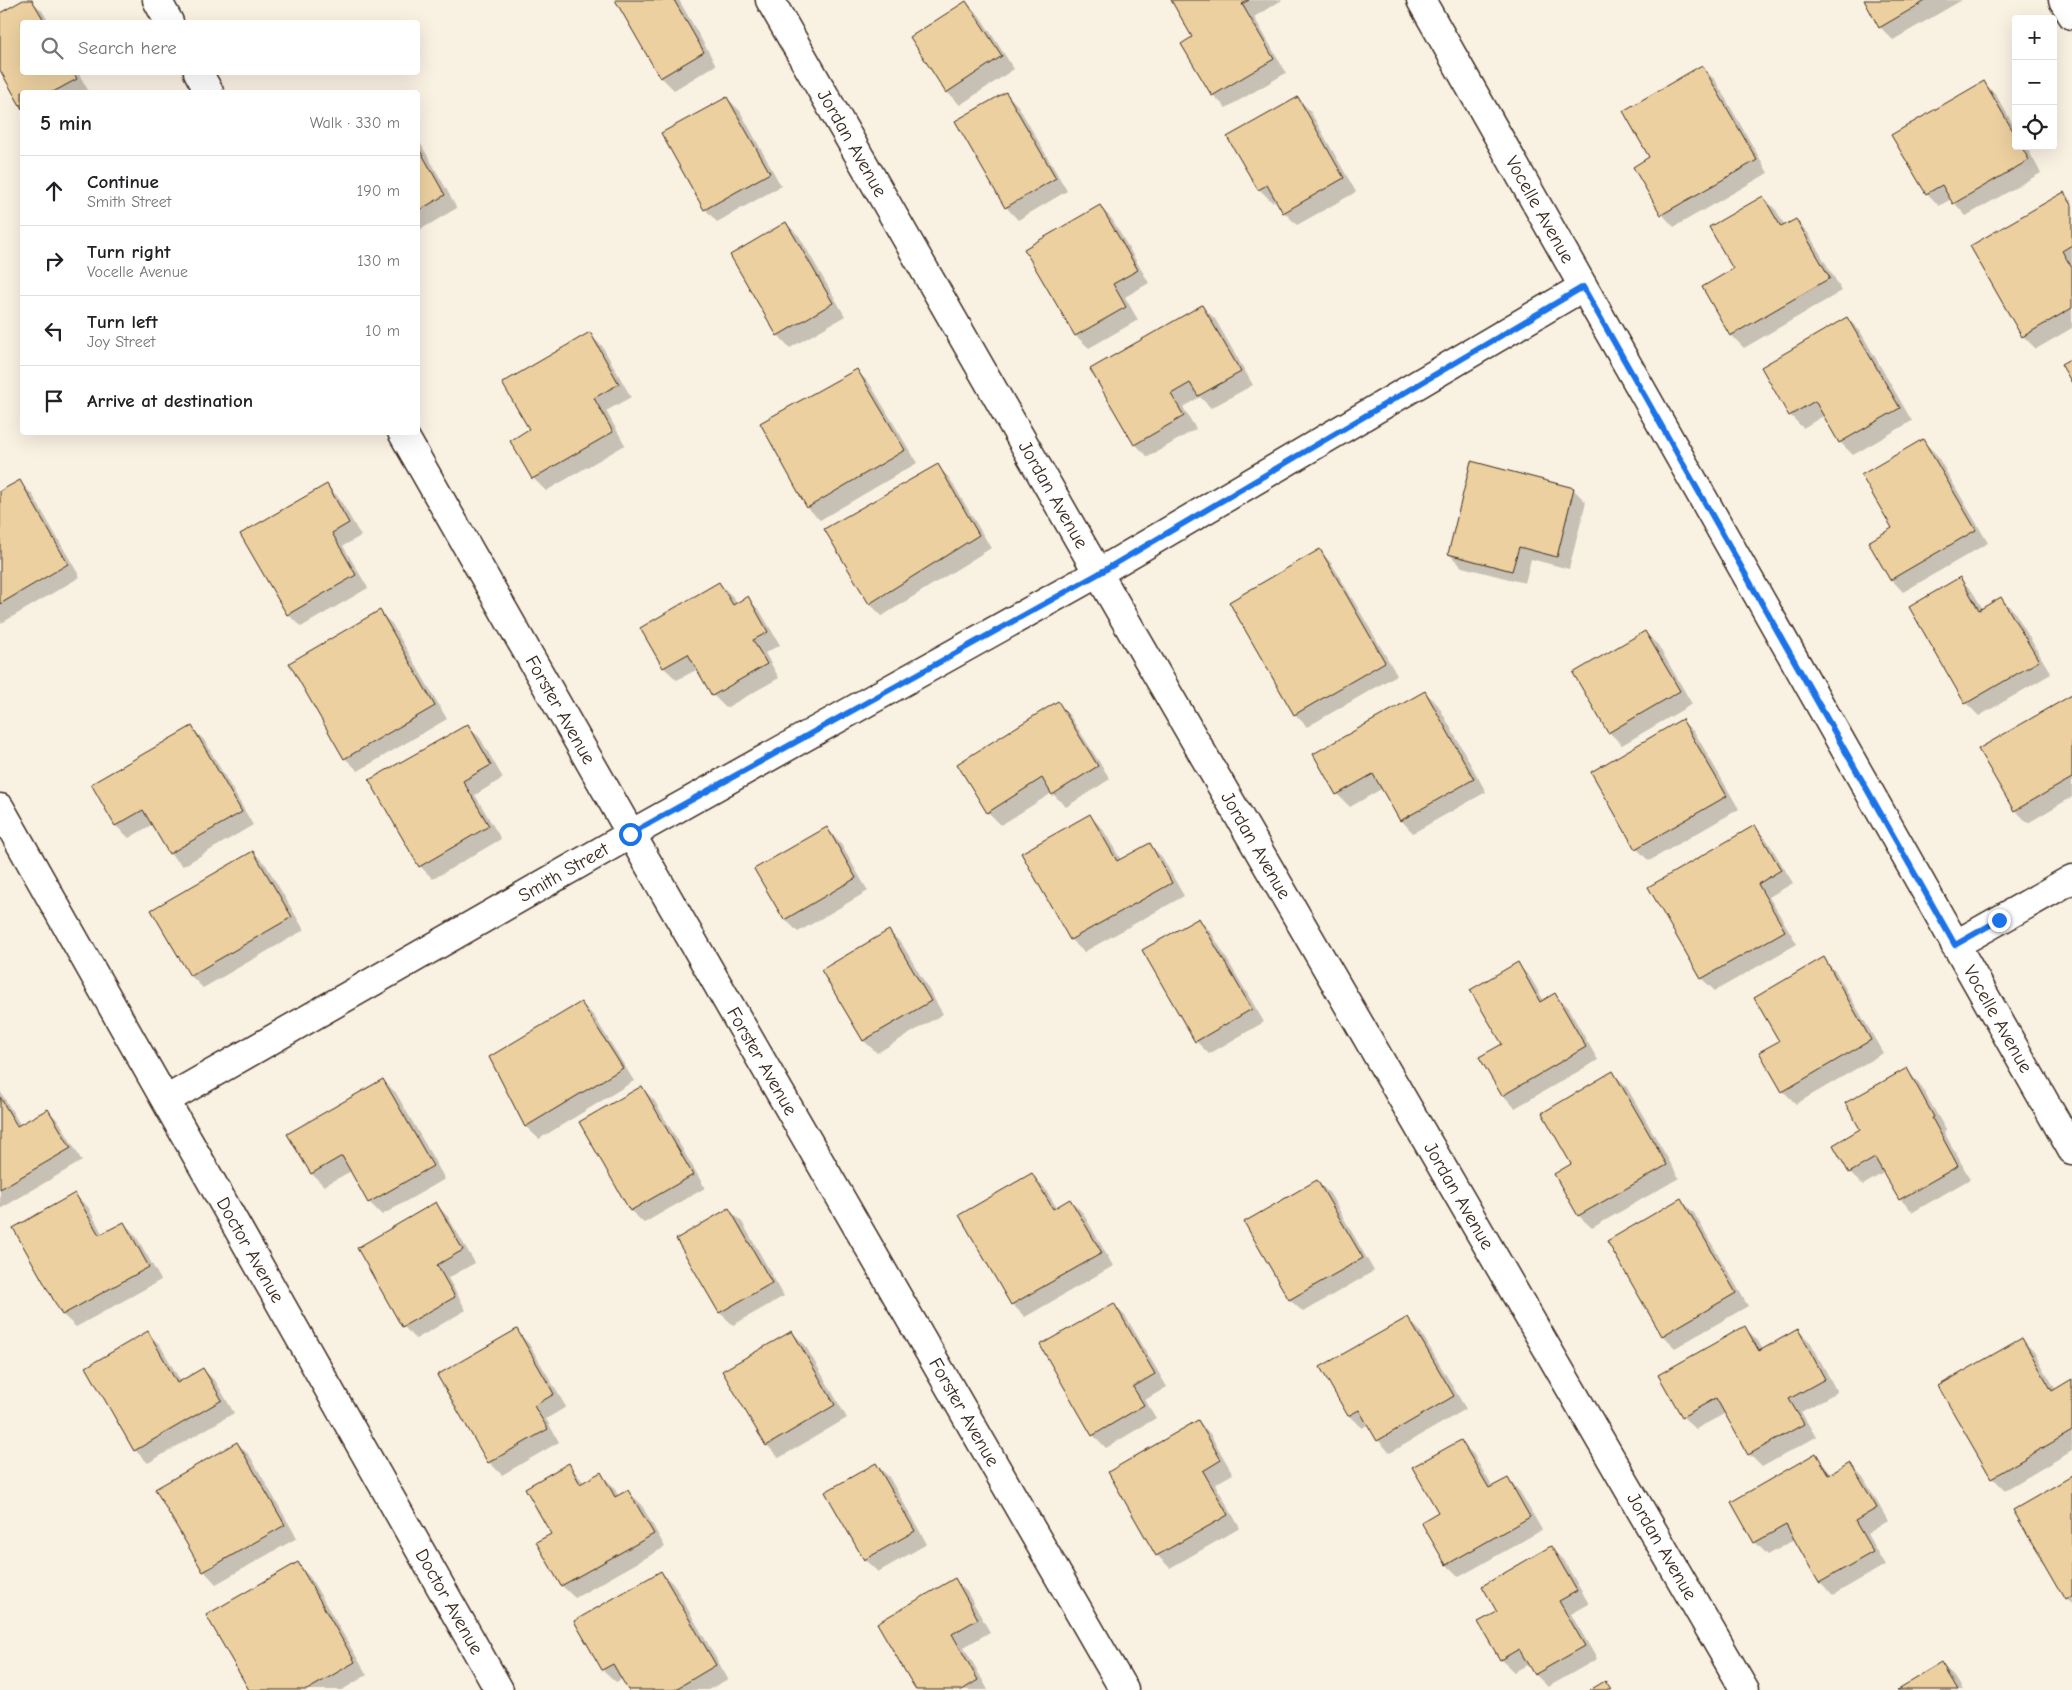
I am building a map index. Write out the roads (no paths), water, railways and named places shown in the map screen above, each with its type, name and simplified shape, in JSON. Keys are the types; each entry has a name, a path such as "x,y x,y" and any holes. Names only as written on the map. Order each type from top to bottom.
{"street":[{"path":"157,0 168,20"},
{"name":"Jordan Avenue","path":"770,0 1098,574 1745,1690"},
{"name":"Vocelle Avenue","path":"1421,0 2072,1150"},
{"path":"2063,0 2072,15"},
{"path":"200,75 208,90"},
{"name":"Smith Street","path":"166,1100 630,834 1098,574 1583,287"},
{"name":"Forster Avenue","path":"404,435 630,834 1124,1690"},
{"name":"Doctor Avenue","path":"0,808 499,1690"},
{"path":"1955,945 2072,879"}]}
